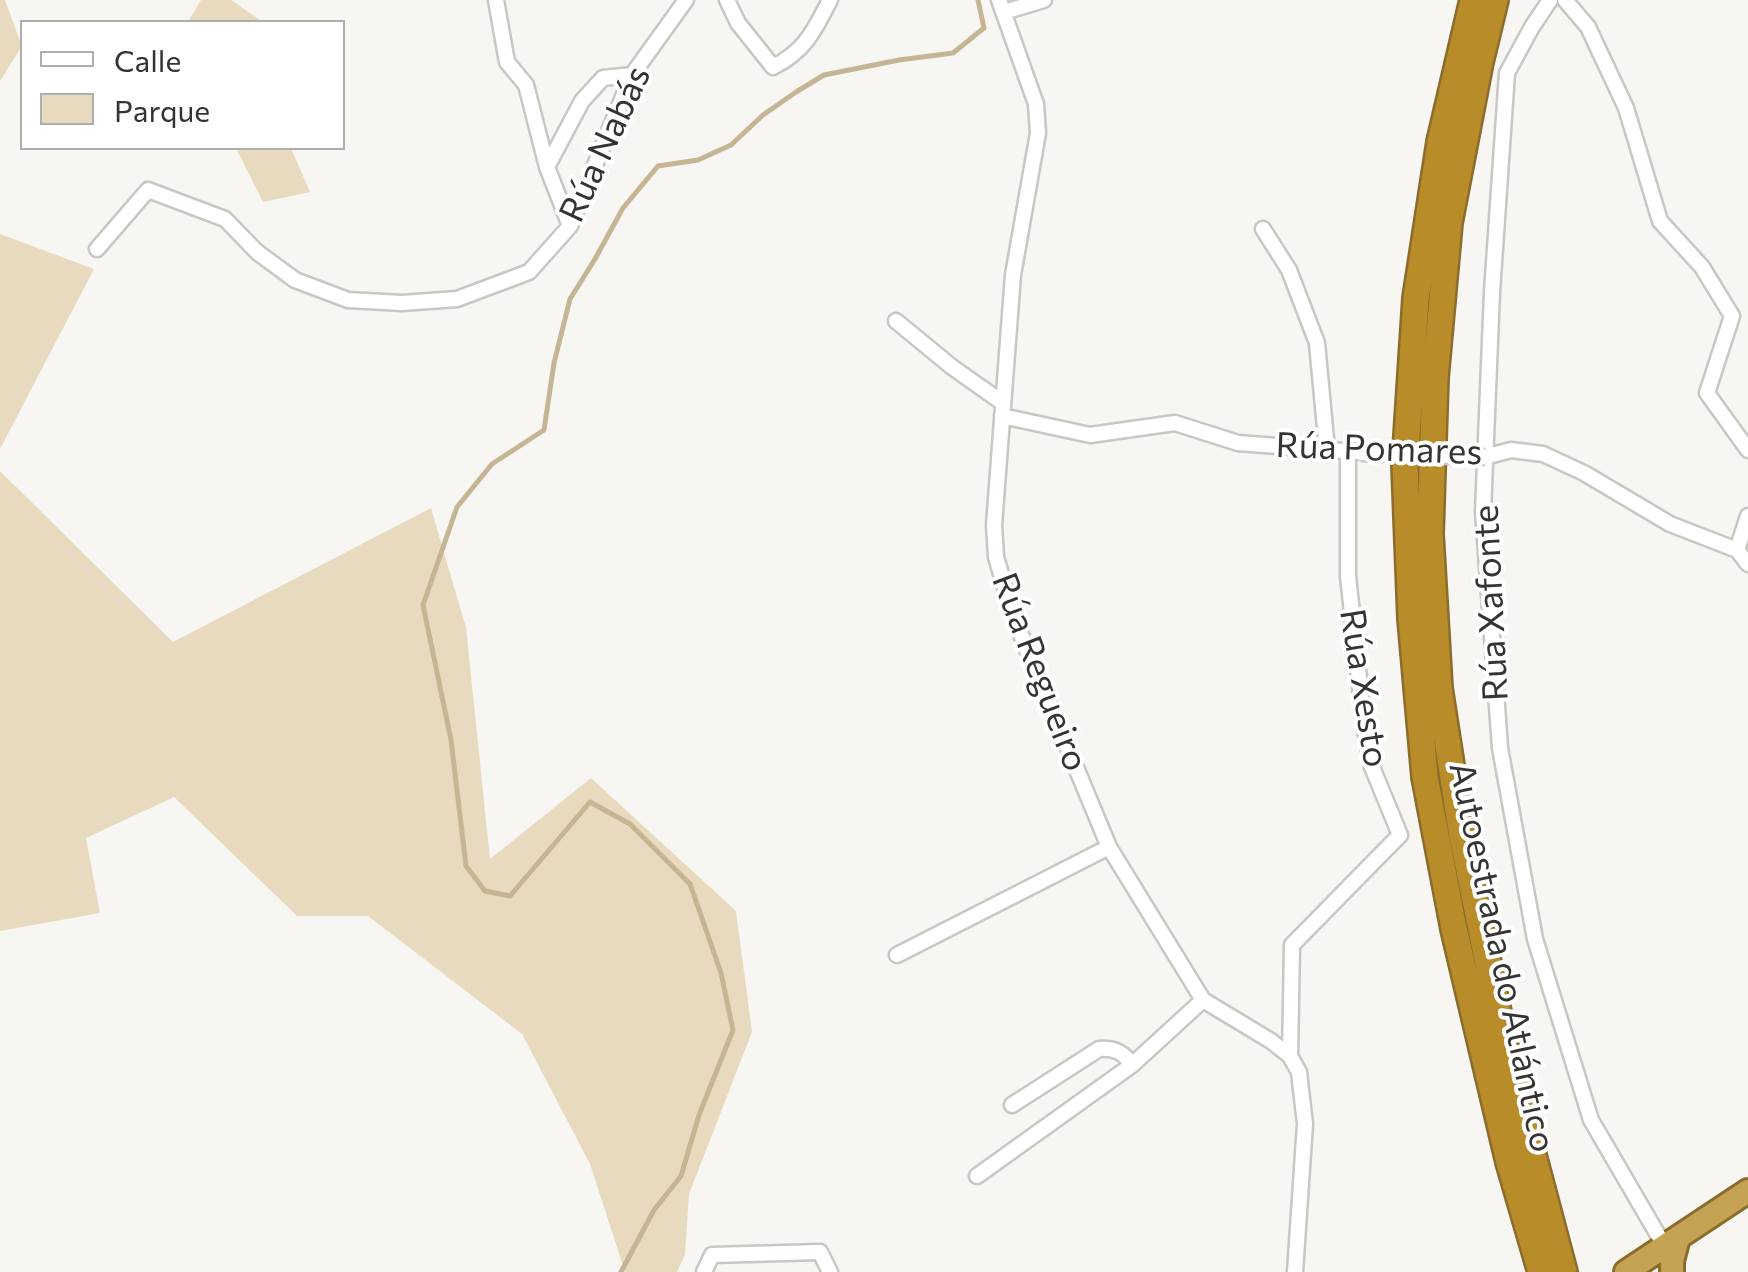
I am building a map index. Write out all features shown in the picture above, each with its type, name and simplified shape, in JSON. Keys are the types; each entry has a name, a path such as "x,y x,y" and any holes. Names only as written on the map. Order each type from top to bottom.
{"highway":[{"name":"Autoestrada do Atlántico","path":"1472,0 1440,142 1416,298 1405,466 1412,619 1426,777 1454,929 1509,1162 1541,1272"},
{"name":"Autoestrada do Atlántico","path":"1496,0 1448,223 1435,378 1431,553 1439,688 1462,836 1508,1062 1564,1272"},
{"path":"1634,1268 1748,1191"},
{"path":"1634,1268 1652,1264 1669,1272 1672,1243"}],"street":[{"path":"496,0 508,62 526,85 547,167 570,226"},
{"name":"Rúa Nabás","path":"97,248 148,190 225,218 257,252 296,280 348,300 402,303 457,298 529,272 570,226 632,74 686,0"},
{"path":"727,0 738,24 773,67 792,58 812,35 830,0"},
{"path":"1001,6 1044,0"},
{"name":"Rúa Xafonte","path":"1550,0 1507,73 1492,292 1483,512 1500,748 1534,939 1591,1120 1672,1243"},
{"path":"1565,0 1588,27 1626,108 1660,221 1702,267 1732,316"},
{"name":"Rúa Regueiro","path":"1001,6 1036,104 1038,133 1012,276 994,525 1001,576 1014,618 1109,846 1203,1000 1290,1056"},
{"path":"547,167 582,101 603,78 632,74"},
{"path":"1263,229 1288,270 1317,344 1327,450"},
{"path":"1748,308 1732,316 1707,393 1748,450"},
{"path":"896,321 1003,410"},
{"name":"Rúa Pomares","path":"1003,410 1090,435 1175,423 1238,443 1485,457 1511,450 1542,454 1584,473 1670,524 1738,550"},
{"name":"Rúa Xesto","path":"1290,1056 1292,944 1400,834 1372,766 1364,725 1348,576 1355,452"},
{"path":"1748,516 1738,550 1748,564"},
{"path":"896,954 1109,846"},
{"path":"977,1176 1132,1064 1203,1000"},
{"path":"1012,1105 1098,1049 1126,1054 1132,1064"},
{"path":"1290,1056 1299,1072 1306,1124 1295,1272"},
{"path":"704,1272 712,1255 820,1252 830,1272"}],"green space":[{"path":"0,0 5,0 20,49 0,81"},
{"path":"201,0 231,0 260,20 189,20"},
{"path":"237,150 292,150 310,192 263,202"},
{"path":"0,234 94,269 0,449"},
{"path":"0,471 173,642 431,508 466,628 490,859 591,778 736,911 752,1032 689,1194 685,1255 677,1272 625,1272 590,1164 522,1034 368,916 297,916 174,797 86,838 100,913 0,931"}],"waterway":[{"path":"621,1272 654,1210 681,1176 699,1115 733,1030 721,973 690,884 630,824 590,802 510,896 485,891 466,866 451,740 423,605 457,507 492,464 544,430 554,363 570,299 623,208 658,166 698,160 731,145 763,115 824,75 953,53 984,28 978,0"}]}
